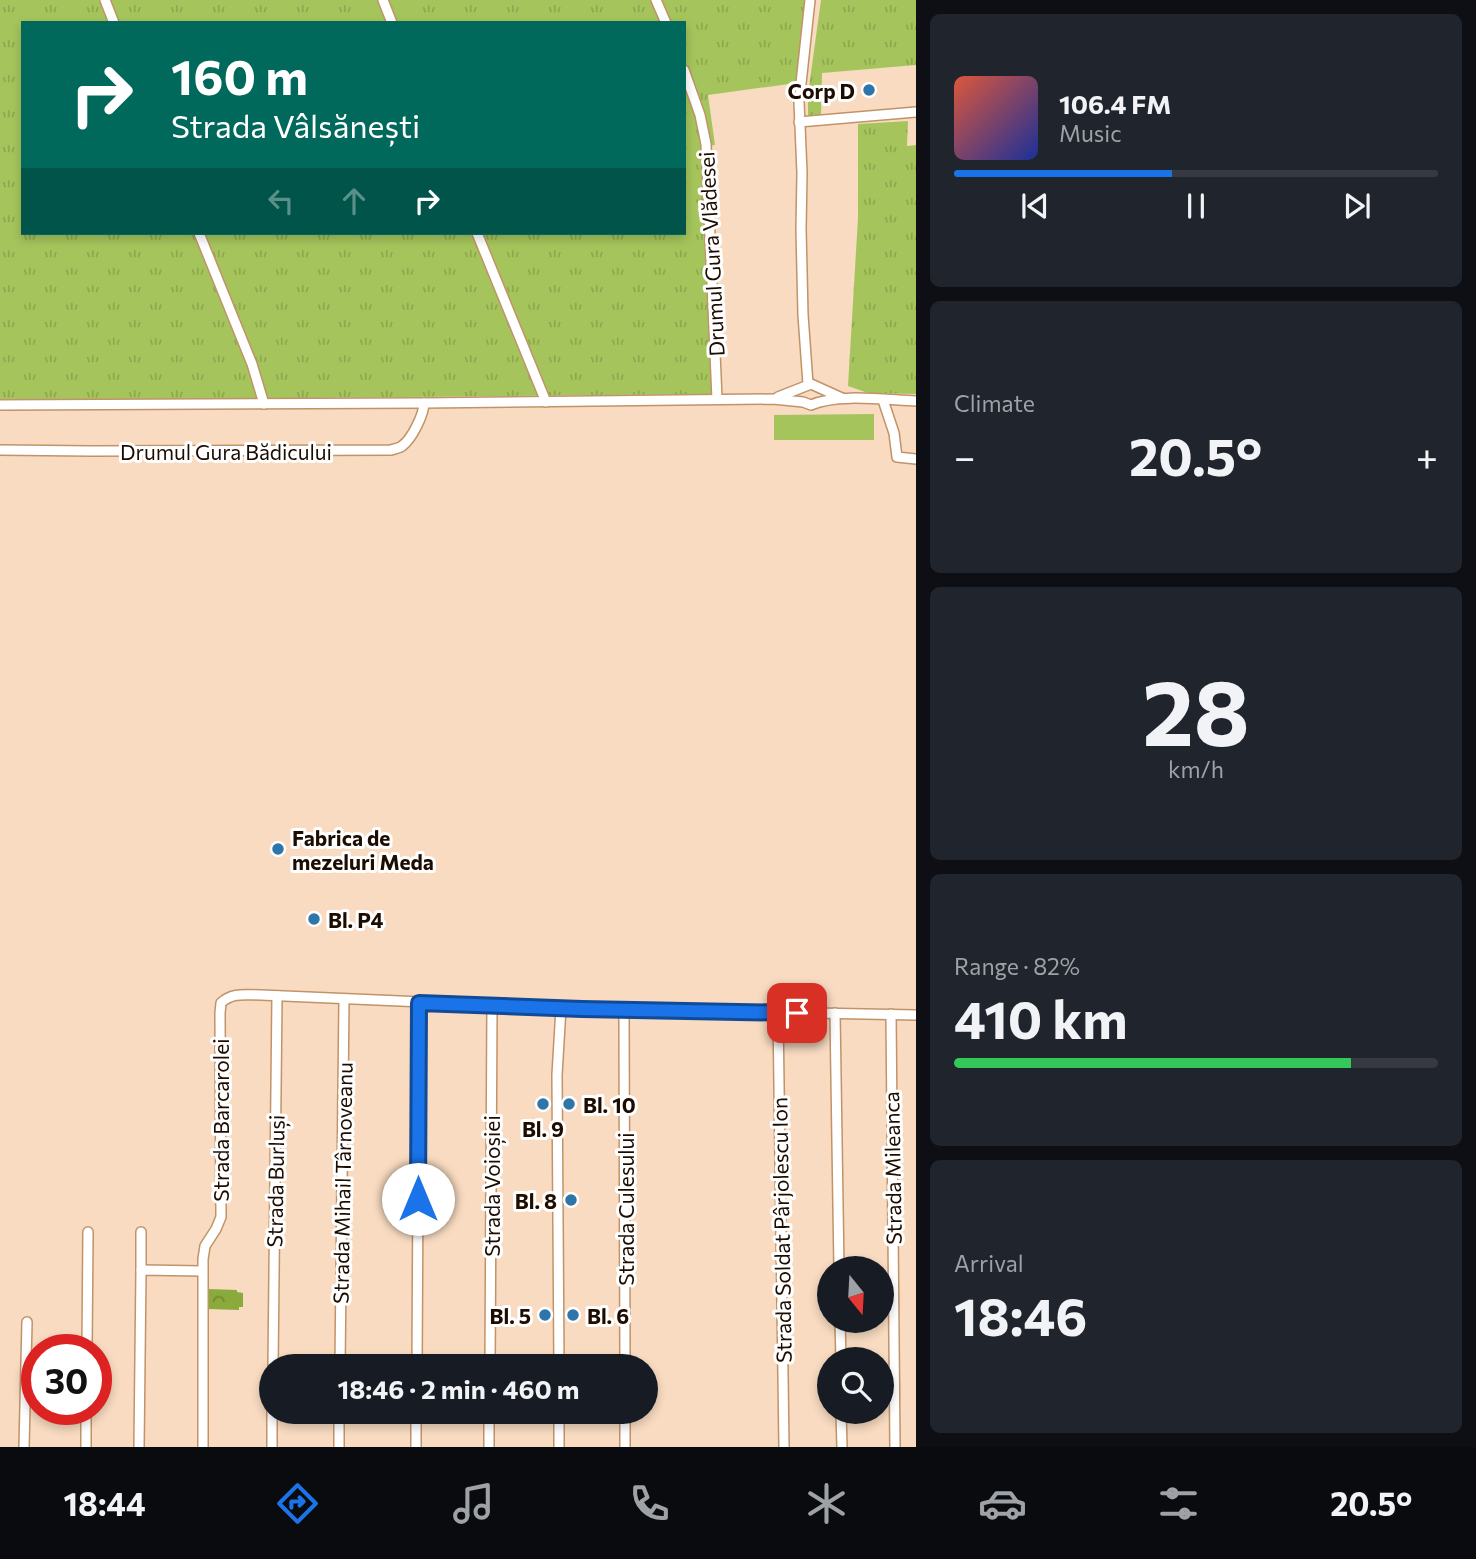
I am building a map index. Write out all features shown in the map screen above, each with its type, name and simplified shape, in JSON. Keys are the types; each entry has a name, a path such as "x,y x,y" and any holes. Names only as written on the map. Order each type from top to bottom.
{"street":[{"path":"105,0 113,21"},
{"path":"383,0 391,21"},
{"path":"656,0 665,21"},
{"path":"803,402 799,394 804,386 799,102 810,0"},
{"name":"Drumul Gura Vlădesei","path":"686,76 700,115 706,144 718,399"},
{"path":"800,122 916,112"},
{"path":"200,235 252,363 264,404"},
{"path":"479,235 546,402"},
{"path":"773,399 804,386 815,385 845,399"},
{"path":"817,402 821,395 819,388"},
{"path":"0,405 718,399 773,399 811,405 845,399 916,401"},
{"path":"883,400 894,433 897,457 916,459"},
{"name":"Drumul Gura Bădicului","path":"0,450 391,450 401,447 410,438 424,411 424,403"},
{"name":"Strada Barcarolei","path":"203,1447 202,1271 205,1246 221,1217 220,1007 224,1000 234,995 276,996"},
{"path":"276,996 624,1010 916,1015"},
{"name":"Strada Burluși","path":"272,1354 276,996"},
{"name":"Strada Mihail Târnoveanu","path":"340,1354 344,999"},
{"path":"417,1354 419,1003"},
{"name":"Strada Voioșiei","path":"490,1354 492,1006"},
{"path":"559,1354 557,1075 561,1008"},
{"name":"Strada Culesului","path":"624,1010 625,1354"},
{"name":"Strada Soldat Pârjolescu Ion","path":"778,1013 784,1447"},
{"path":"835,1013 839,1256"},
{"name":"Strada Mileanca","path":"891,1014 895,1447"},
{"path":"139,1447 141,1232"},
{"path":"87,1334 88,1233"},
{"path":"141,1270 202,1271"},
{"path":"24,1447 27,1322"},
{"path":"272,1424 272,1447"},
{"path":"339,1424 339,1447"},
{"path":"416,1424 416,1447"},
{"path":"489,1424 489,1447"},
{"path":"559,1424 559,1447"},
{"path":"625,1424 625,1447"},
{"path":"842,1424 842,1447"},
{"path":"86,1425 86,1447"}],"green space":[{"path":"0,0 807,0 796,83 708,95 715,145 709,146 714,204 707,204 714,394 0,401"},
{"path":"821,0 916,0 916,65 822,73 821,116 808,116 808,94"},
{"path":"908,121 907,146 916,145 916,394 868,393 848,386 858,218 858,124"},
{"path":"874,414 874,440 774,440 774,415"},
{"path":"208,1289 237,1290 243,1293 243,1307 239,1307 239,1310 208,1309"}],"place":[{"name":"Corp D","path":"869,90"},
{"name":"Fabrica de mezeluri Meda","path":"278,849"},
{"name":"Bl. P4","path":"314,919"},
{"name":"Bl. 9","path":"543,1104"},
{"name":"Bl. 10","path":"569,1104"},
{"name":"Bl. 8","path":"571,1200"},
{"name":"Bl. 5","path":"545,1315"},
{"name":"Bl. 6","path":"573,1315"}],"route":[{"path":"418,1199 419,1003 797,1013"}]}
